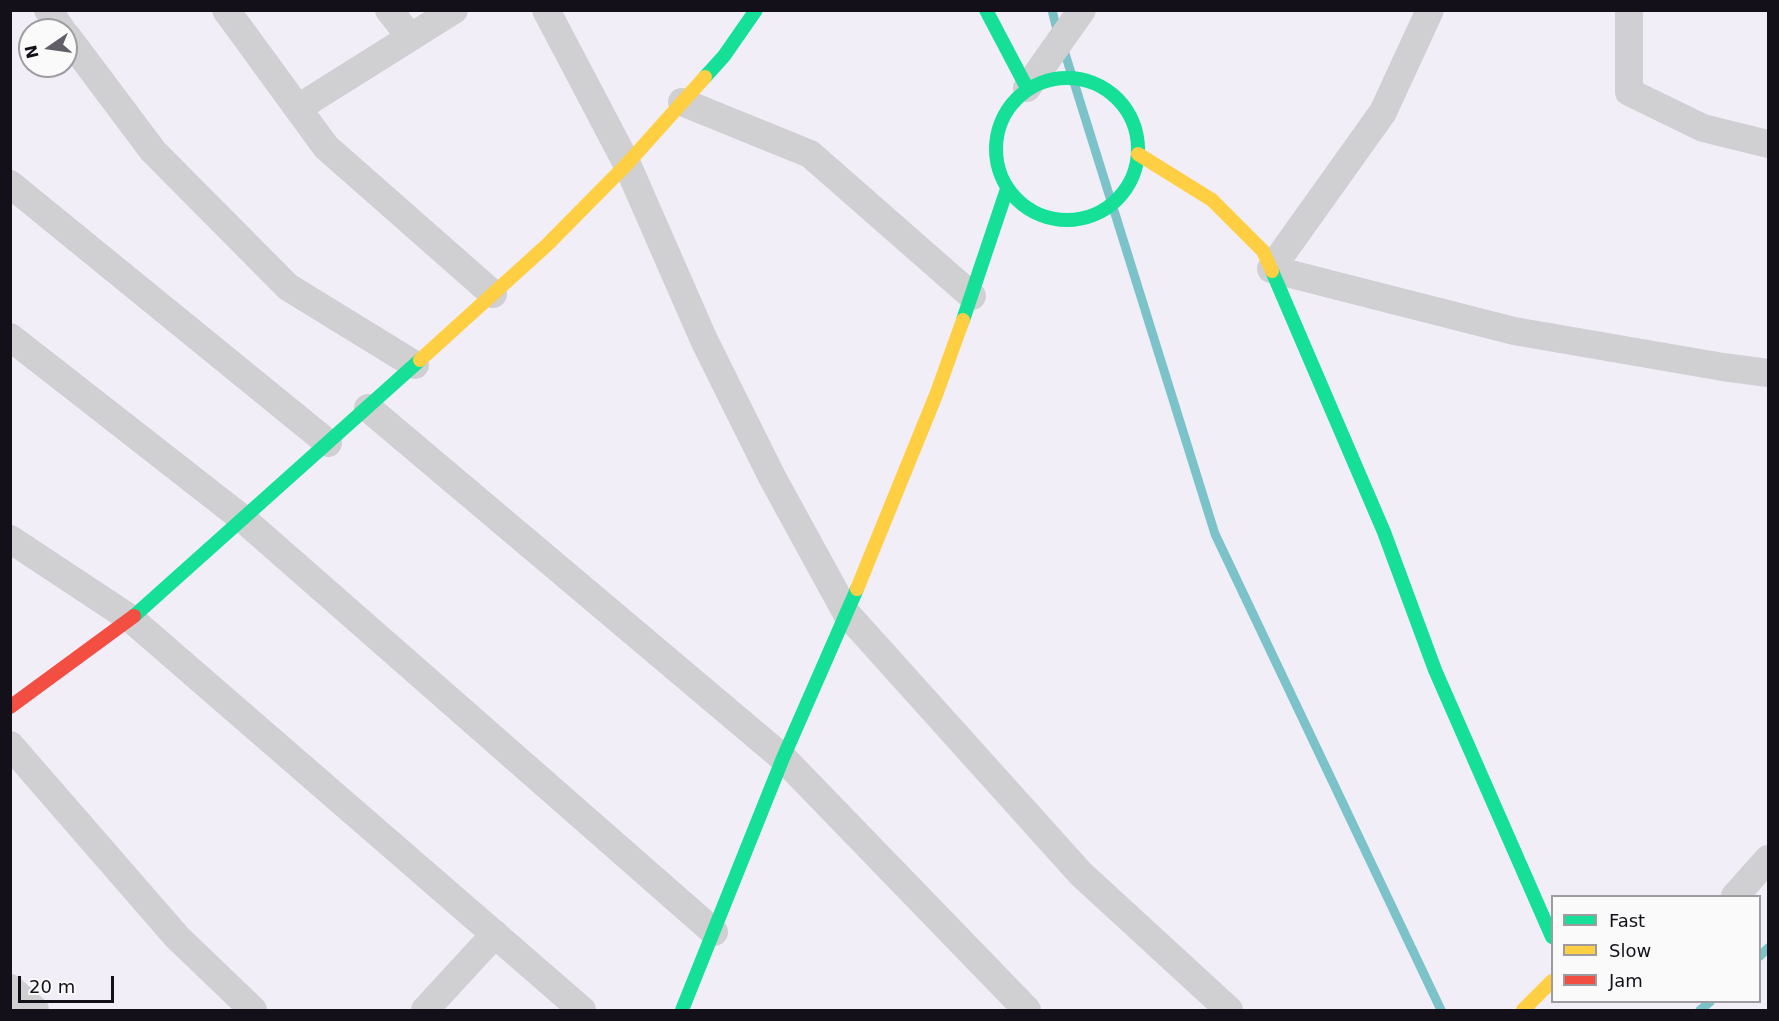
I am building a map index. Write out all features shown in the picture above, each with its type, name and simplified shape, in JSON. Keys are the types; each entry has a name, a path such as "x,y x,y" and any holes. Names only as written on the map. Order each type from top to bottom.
{"street":[{"path":"226,10 326,147 493,294"},
{"path":"389,10 410,37"},
{"path":"298,108 454,10"},
{"path":"546,10 627,164 714,361 772,477 847,614 1081,874 1229,1011"},
{"path":"10,707 131,619 548,244 627,164 724,56 756,10"},
{"path":"986,10 1027,88"},
{"path":"1027,88 1059,78 1071,77 1093,82 1112,94 1127,111 1136,132 1138,154 1133,176 1122,195 1106,209 1085,218 1063,221 1041,216 1022,205 1007,189 997,168 995,146 999,123 1011,104 1027,88 1082,10"},
{"path":"1271,269 1383,112 1430,10"},
{"path":"1629,10 1629,92 1703,128 1768,144"},
{"path":"78,51 153,151 288,288 415,365"},
{"path":"682,102 810,154 972,296"},
{"path":"1138,154 1212,200 1263,251 1384,532 1435,670 1551,935"},
{"path":"10,184 328,443"},
{"path":"682,1011 783,758 847,614 936,395 1007,189"},
{"path":"1271,269 1514,331 1723,368 1768,373"},
{"path":"10,337 243,519 714,932"},
{"path":"368,408 783,758 1027,1011"},
{"path":"10,538 131,619 582,1011"},
{"path":"10,745 177,937 253,1011"},
{"path":"1737,895 1768,859"},
{"path":"425,1011 495,934"},
{"path":"1523,1011 1551,982"},
{"path":"10,988 35,1011"}],"waterway":[{"path":"1052,10 1058,34"},
{"path":"1063,47 1215,534 1441,1010"},
{"path":"1761,955 1768,948"},
{"path":"1700,1010 1709,1003"}],"traffic: fast":[{"path":"705,77 724,56 756,10"},
{"path":"986,10 1027,88"},
{"path":"1067,78 1094,83 1117,99 1133,122 1138,149 1133,176 1117,199 1094,215 1067,220 1040,215 1017,199 1001,176 996,149 1001,122 1017,99 1040,83 1067,78"},
{"path":"963,320 1007,189"},
{"path":"1272,271 1384,532 1435,670 1551,935"},
{"path":"134,616 420,360"},
{"path":"682,1010 783,758 857,589"}],"traffic: slow":[{"path":"420,360 548,244 627,164 705,77"},
{"path":"1138,154 1212,200 1263,251 1272,271"},
{"path":"857,589 936,395 963,320"},
{"path":"1523,1010 1551,982"}],"traffic: jam":[{"path":"10,707 134,616"}]}
